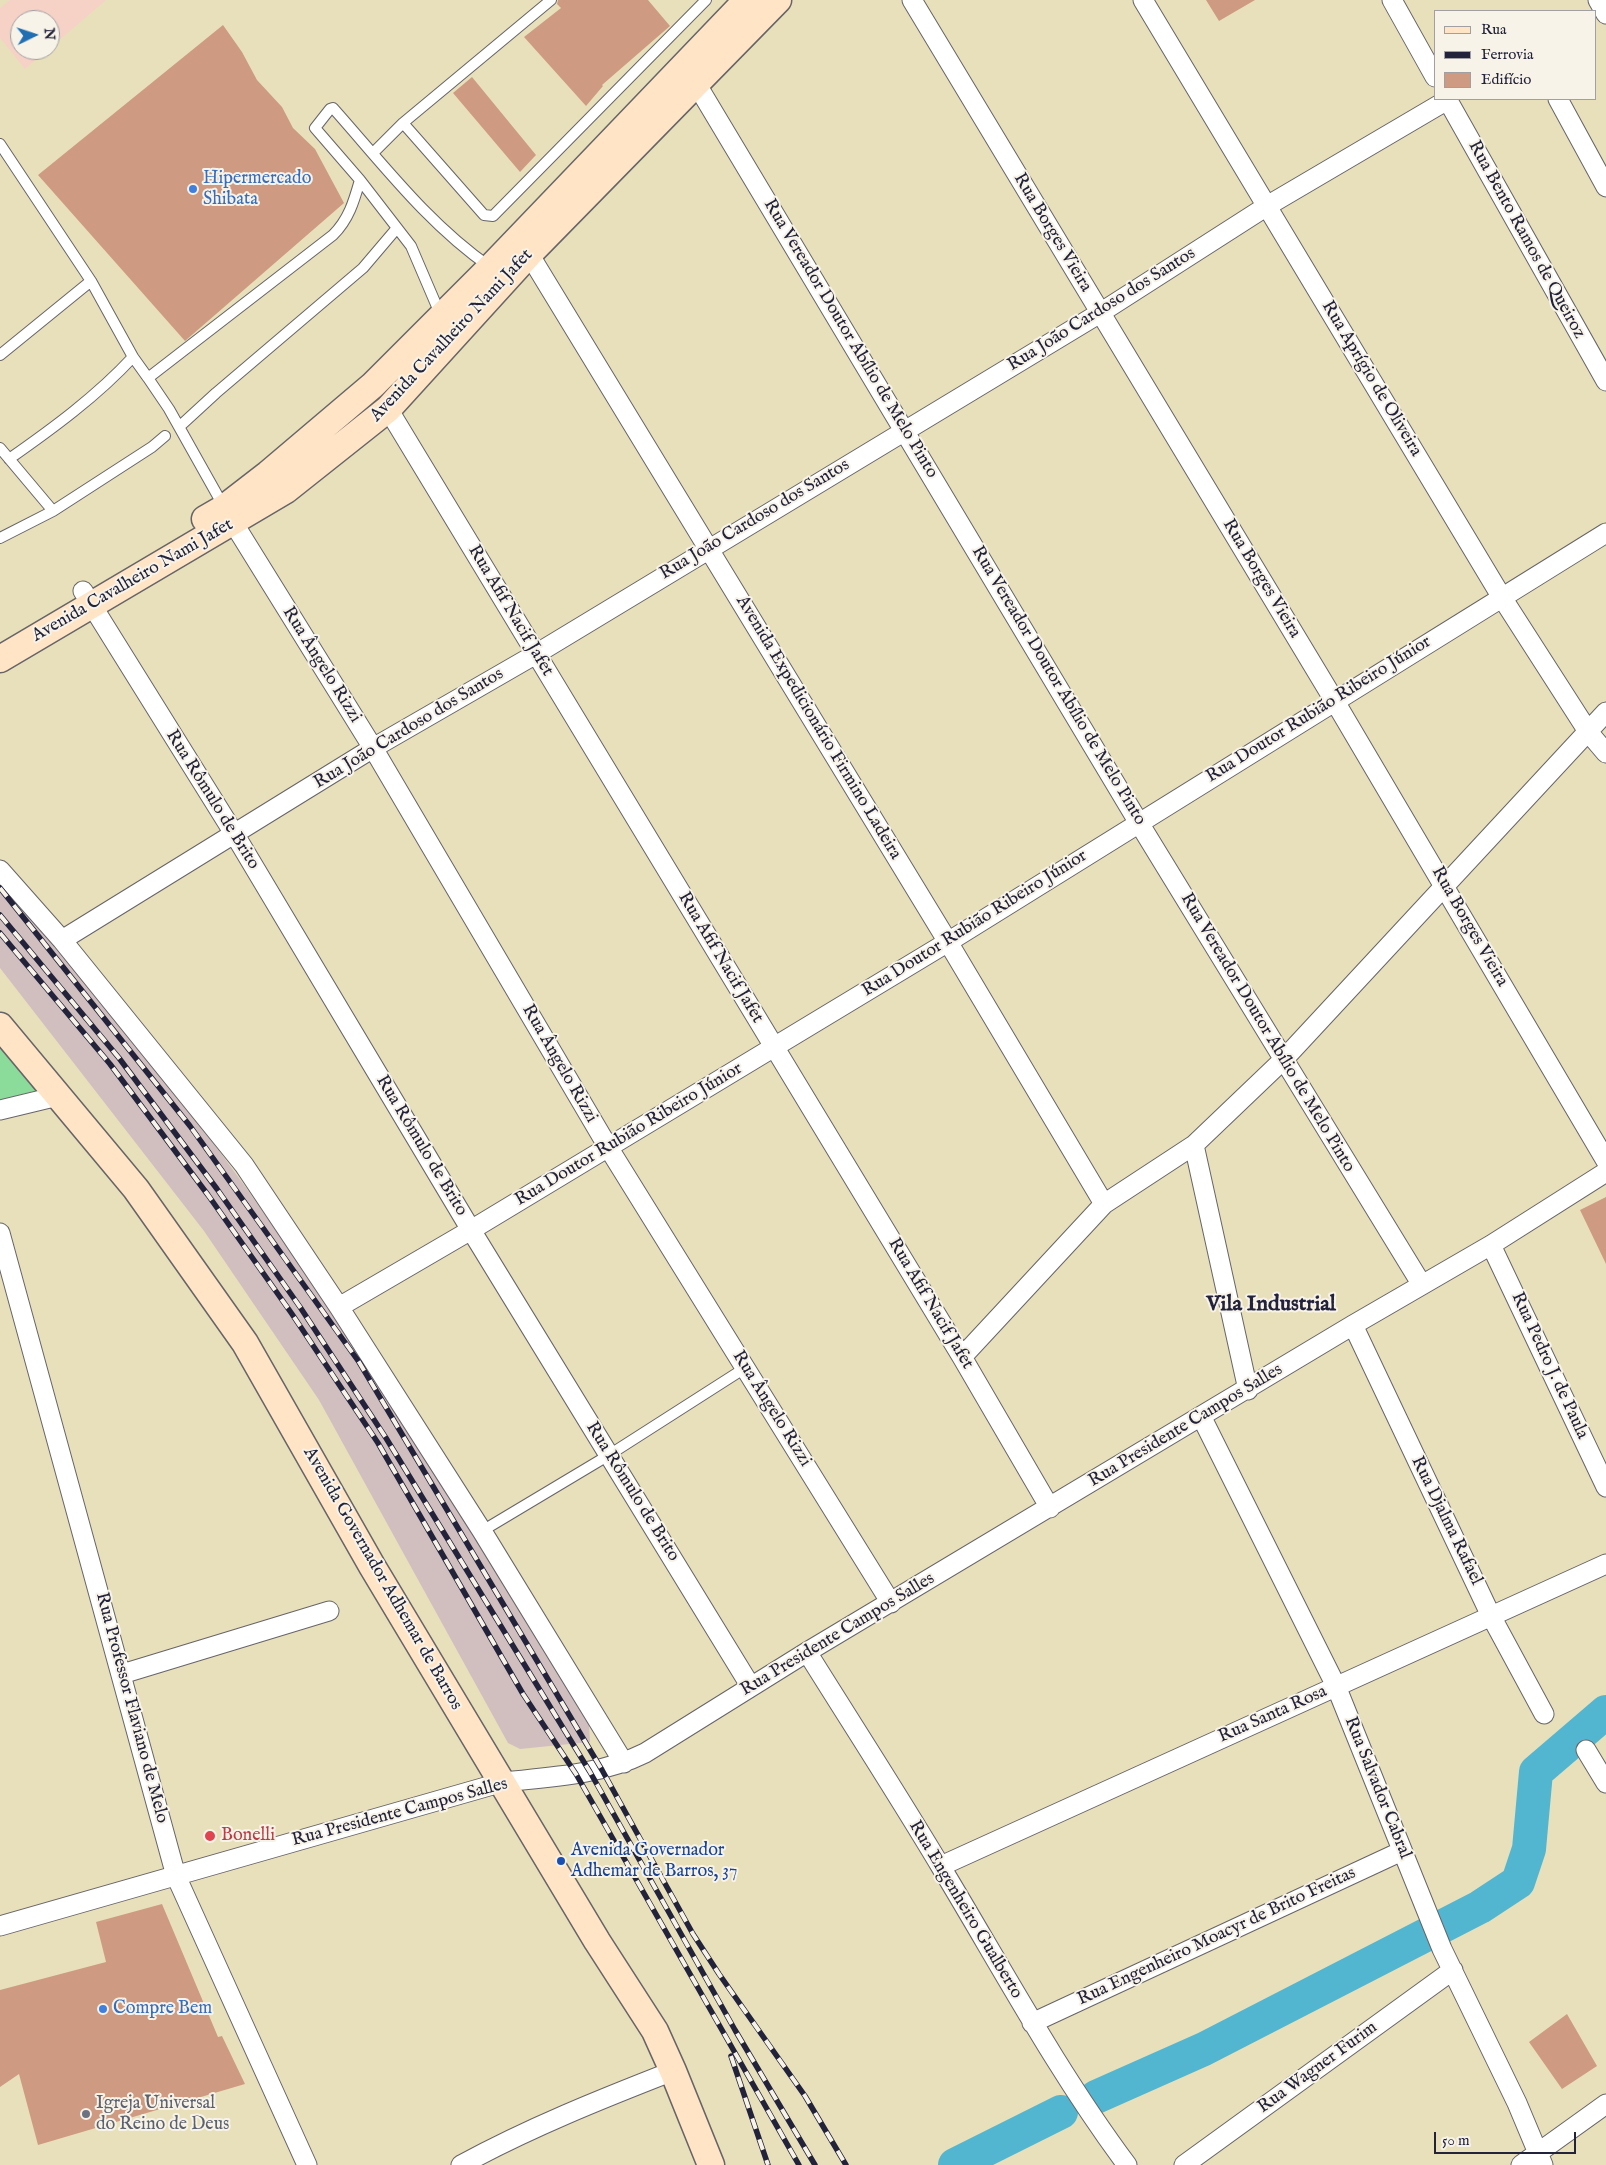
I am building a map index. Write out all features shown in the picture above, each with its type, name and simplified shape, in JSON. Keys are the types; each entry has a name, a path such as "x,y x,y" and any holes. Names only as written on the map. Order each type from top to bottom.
{"main road":[{"name":"Avenida Cavalheiro Nami Jafet","path":"0,659 86,599 228,516 286,490 388,409 522,248 747,0"},
{"name":"Avenida Cavalheiro Nami Jafet","path":"228,516 353,402 491,267 522,248 697,85 778,0"},
{"name":"Avenida Cavalheiro Nami Jafet","path":"0,640 86,599"},
{"name":"Avenida Governador Adhemar de Barros","path":"0,1026 136,1189 245,1343 372,1566 597,1941 640,2006 673,2071 712,2165"}],"street":[{"name":"Rua Borges Vieira","path":"912,0 1445,884 1606,1161"},
{"name":"Rua Aprígio de Oliveira","path":"1143,0 1501,596 1589,733 1606,753"},
{"path":"1392,0 1434,75"},
{"name":"Rua Vereador Doutor Abílio de Melo Pinto","path":"697,85 1139,823 1422,1285"},
{"name":"Rua João Cardoso dos Santos","path":"62,940 374,748 536,654 708,548 1100,313 1267,206 1446,100"},
{"name":"Rua Bento Ramos de Queiroz","path":"1449,100 1606,381"},
{"path":"1559,100 1606,187"},
{"name":"Avenida Expedicionário Firmino Ladeira","path":"522,248 708,548 948,942 1104,1204"},
{"name":"Rua Afif Nacif Jafet","path":"388,409 962,1357 1050,1508"},
{"name":"Rua Ângelo Rizzi","path":"228,516 374,748 608,1147 890,1603"},
{"name":"Rua Doutor Rubião Ribeiro Júnior","path":"339,1307 471,1230 948,942 1501,596 1606,533"},
{"name":"Rua Rômulo de Brito","path":"86,599 235,835 471,1230 751,1687"},
{"path":"962,1357 1104,1204 1194,1144 1283,1060 1445,884 1589,733 1606,712"},
{"path":"0,870 62,940 244,1165 339,1307 482,1531 624,1763"},
{"path":"0,1110 58,1096"},
{"path":"1194,1144 1248,1390"},
{"name":"Rua Presidente Campos Salles","path":"0,1926 502,1782 576,1774 624,1763 646,1753 807,1652 1201,1416 1248,1390 1352,1325 1491,1245 1606,1172"},
{"name":"Rua Professor Flaviano de Melo","path":"0,1234 176,1876 307,2165"},
{"name":"Rua Pedro J. de Paula","path":"1491,1245 1606,1487"},
{"name":"Rua Djalma Rafael","path":"1352,1325 1491,1616 1544,1714"},
{"name":"Rua Salvador Cabral","path":"1201,1416 1336,1686 1442,1949 1517,2103 1540,2159"},
{"name":"Rua Santa Rosa","path":"941,1866 1606,1564"},
{"path":"122,1674 329,1611"},
{"name":"Rua Engenheiro Gualberto","path":"807,1652 941,1866 1032,2023 1089,2114 1127,2165"},
{"path":"1586,1750 1606,1783"},
{"name":"Rua Engenheiro Moacyr de Brito Freitas","path":"1032,2023 1402,1851"},
{"name":"Rua Wagner Furim","path":"1184,2165 1453,1970"},
{"path":"461,2165 539,2126 673,2071"},
{"path":"1521,2165 1540,2159 1606,2104"}],"lane":[{"path":"373,153 403,122 551,0"},
{"path":"403,122 484,215 493,216 706,0"},
{"path":"442,317 411,246 315,126 333,108 434,221 468,252 491,267"},
{"path":"0,144 91,281 133,357 179,427 228,516"},
{"path":"148,378 333,236 344,224 351,211 360,180"},
{"path":"179,427 216,393 363,268 397,228"},
{"path":"0,355 91,281"},
{"path":"9,459 46,434 117,374 133,357"},
{"path":"0,538 53,511 166,436"},
{"path":"0,448 53,511"},
{"path":"482,1531 610,1455 745,1368"}],"shaded area":[{"path":"10,0 106,0 60,39 60,10 10,10 10,50 0,38 0,8"},
{"path":"18,60 35,60 25,69"},
{"path":"0,880 184,1103 247,1189 358,1348 409,1428 589,1724 590,1742 520,1749 508,1743 319,1400 204,1231 0,968"}],"green space":[{"path":"0,1045 38,1090 0,1100"}],"building":[{"path":"558,0 648,0 670,26 602,85 586,106 524,37 561,8 557,4"},
{"path":"1206,0 1255,0 1219,21"},
{"name":"Hipermercado Shibata","path":"223,25 242,52 257,80 282,107 293,128 315,149 344,203 185,341 38,175"},
{"path":"472,77 536,155 520,172 453,93"},
{"path":"1606,1197 1606,1264 1580,1210"},
{"name":"Compre Bem","path":"162,1904 218,2037 222,2036 245,2084 38,2145 19,2074 0,2087 0,1990 106,1962 96,1922"},
{"path":"1567,2014 1597,2066 1562,2089 1529,2042"}],"waterway":[{"path":"1096,2097 1204,2049 1480,1907 1518,1882 1529,1849 1536,1772 1606,1712"},
{"path":"955,2165 1061,2112"}],"railway":[{"path":"0,888 190,1126 359,1362 602,1770 693,1934 805,2096 846,2165"},
{"path":"0,915 119,1058 217,1189 300,1307 386,1438 590,1772 735,2030 815,2165"},
{"path":"0,933 110,1064 208,1195 292,1314 378,1443 523,1694 576,1774 799,2165"},
{"path":"731,2056 768,2165"}],"place":[{"name":"Hipermercado Shibata","path":"193,189"},
{"name":"Bonelli","path":"210,1836"},
{"name":"Avenida Governador Adhemar de Barros, 37","path":"561,1861"},
{"name":"Compre Bem","path":"103,2009"},
{"name":"Igreja Universal do Reino de Deus","path":"86,2114"}],"district":[{"name":"Vila Industrial","path":"1271,1305"}]}
